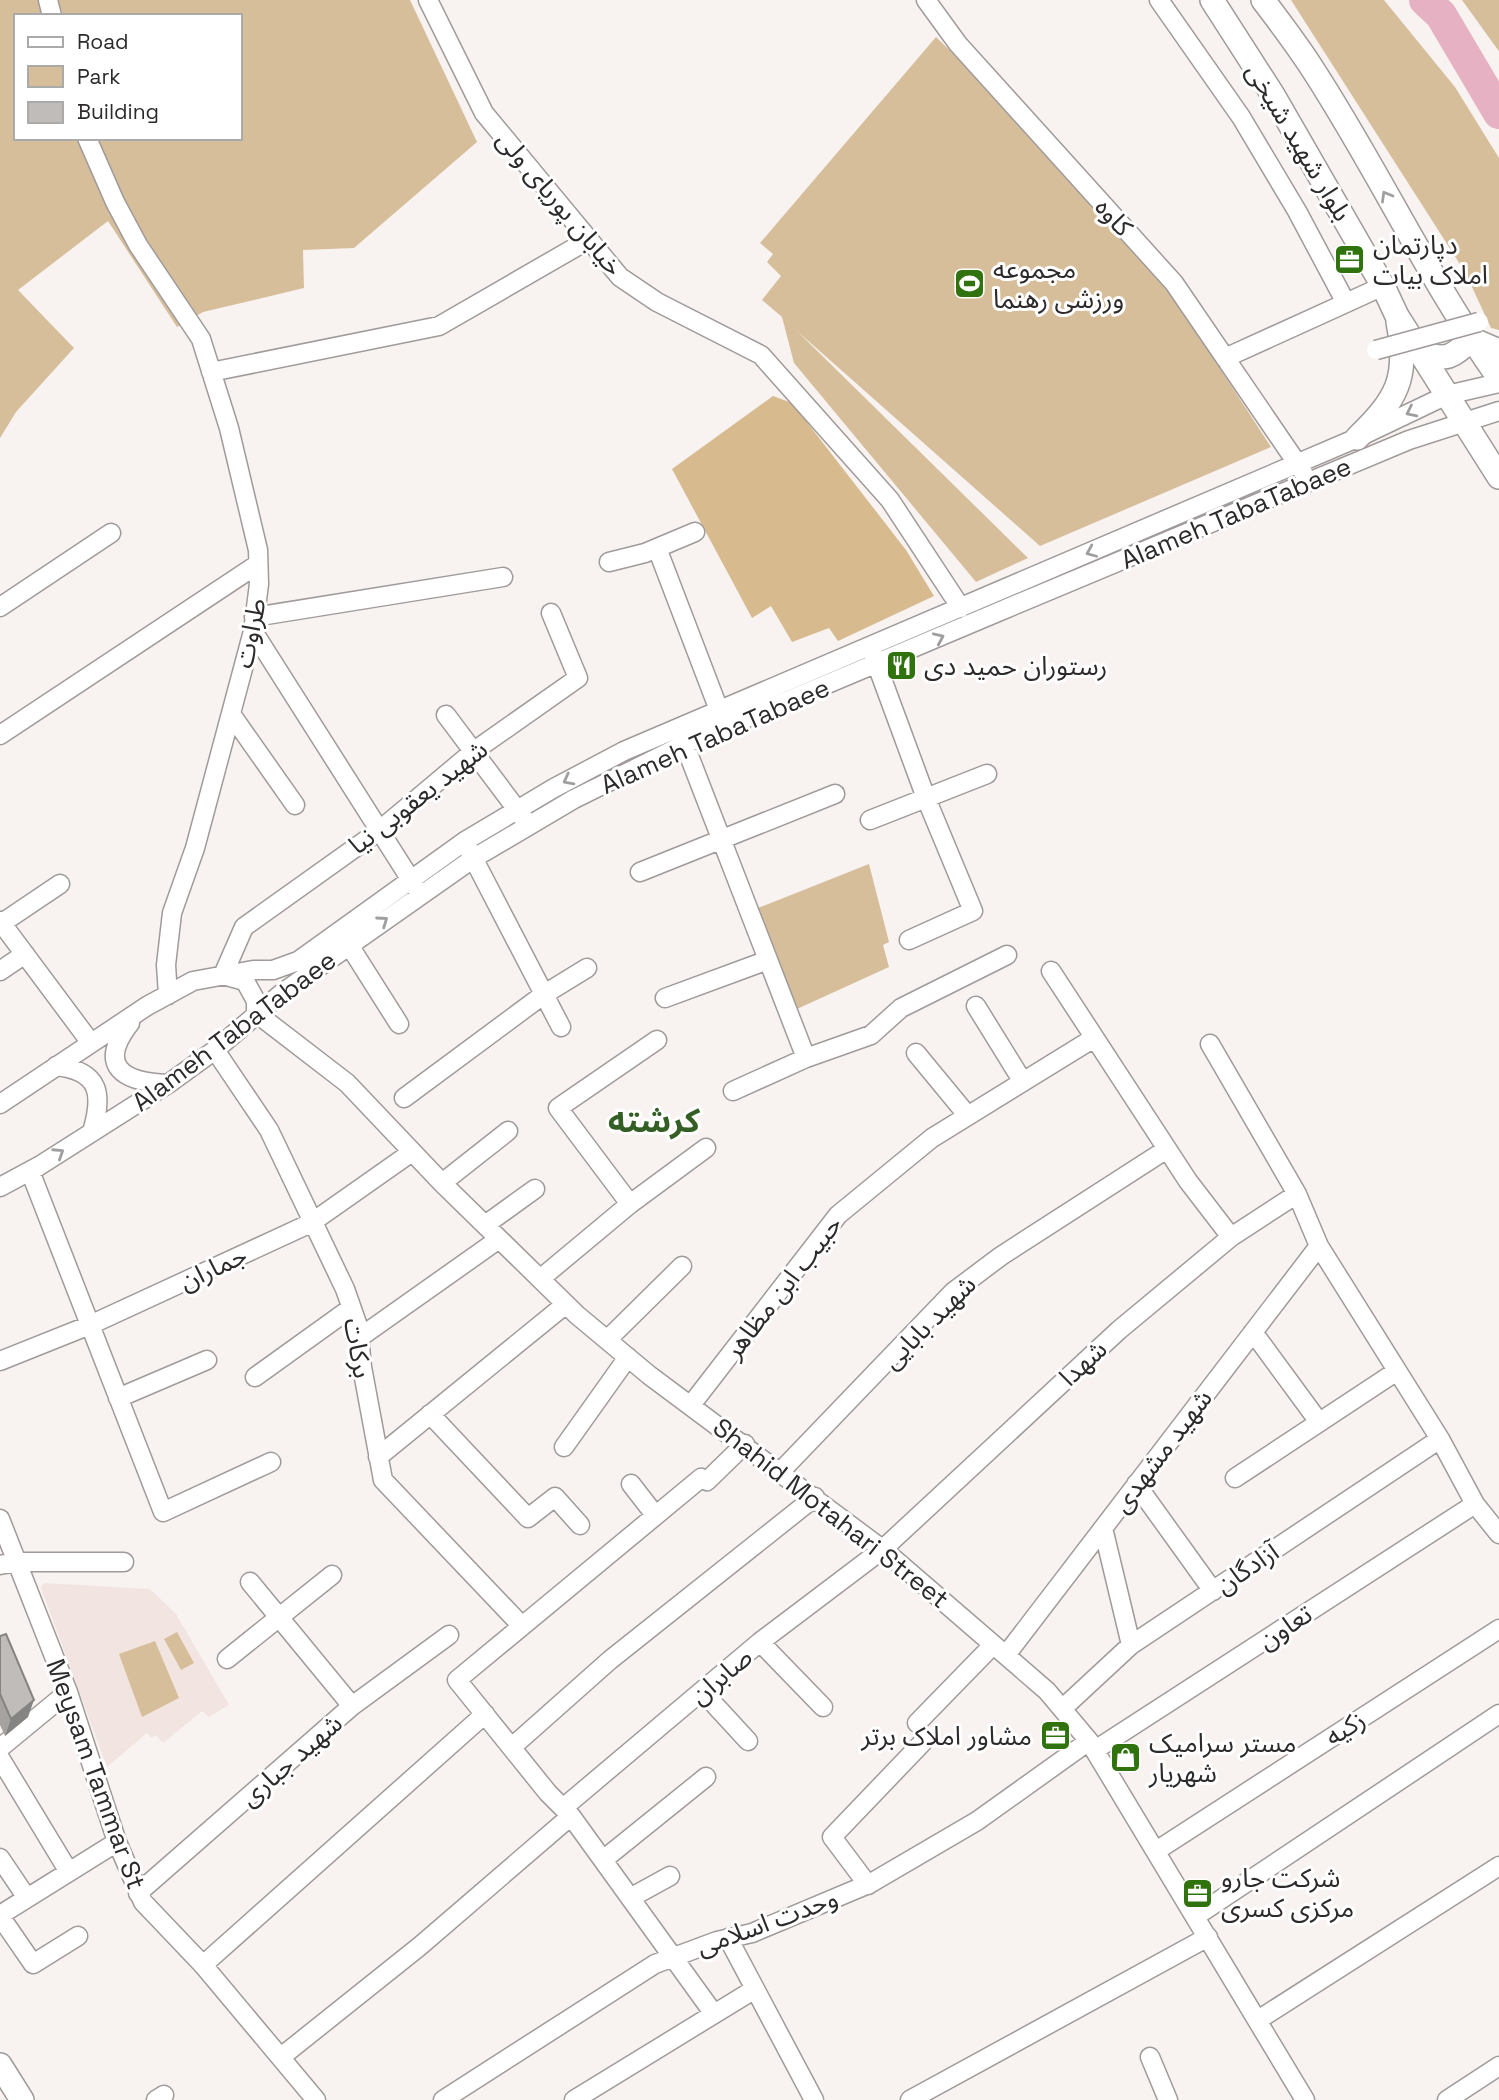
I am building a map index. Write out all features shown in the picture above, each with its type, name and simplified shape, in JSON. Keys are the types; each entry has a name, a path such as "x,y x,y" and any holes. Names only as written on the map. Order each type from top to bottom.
{"main road":[{"name":"بلوار شهید شیخی","path":"1212,0 1273,95 1384,286 1397,316 1499,477"},
{"name":"بلوار شهید شیخی","path":"1263,0 1310,65 1475,331 1499,380"},
{"path":"1357,438 1385,411 1396,392 1403,370 1397,316"},
{"path":"1422,352 1439,359 1453,356 1475,331 1499,351"}],"street":[{"name":"خیابان پوریای ولی","path":"428,0 484,113 620,277 657,302 761,355 890,500 961,608"},
{"name":"کاوه","path":"926,0 958,44 1174,283 1310,482"},
{"path":"1159,0 1241,117 1297,211 1346,303"},
{"name":"طراوت","path":"88,140 115,202 138,245 201,339 235,452 258,564 259,584 253,624 231,714 195,848 172,913 166,965 168,995"},
{"path":"212,372 439,326 588,240"},
{"path":"1225,358 1384,286"},
{"path":"1376,350 1475,331"},
{"name":"Alameh TabaTabaee","path":"0,1104 138,1012 193,981 273,970 298,961 465,841 518,808 612,757 717,709 961,608 1357,438 1447,395 1499,380"},
{"name":"Alameh TabaTabaee","path":"0,1187 168,1084 215,1050 256,1013 349,945 474,858 527,825 685,744 726,726 877,666 1310,482 1464,421 1499,411"},
{"path":"609,562 657,548 695,532"},
{"path":"0,607 111,533"},
{"path":"657,548 717,709 726,726"},
{"path":"0,735 258,564"},
{"path":"421,895 253,624 503,577"},
{"name":"شهید یعقوبی نیا","path":"223,975 244,926 380,830 474,751 578,678 551,612"},
{"path":"869,646 926,798 973,911 909,940"},
{"path":"231,714 295,805"},
{"path":"446,715 518,808 527,825"},
{"path":"678,726 806,1058"},
{"path":"870,820 987,774"},
{"path":"640,872 835,794"},
{"path":"465,841 561,1027"},
{"path":"60,884 1,922 91,1043"},
{"path":"349,945 399,1024"},
{"path":"0,971 25,954"},
{"path":"733,1091 806,1058 871,1035 901,1009 1007,955"},
{"path":"665,998 768,960"},
{"path":"404,1098 543,995 587,968"},
{"path":"1051,971 1167,1149 1231,1237"},
{"path":"223,975 245,981 257,1001 256,1013"},
{"path":"976,1006 1023,1082"},
{"path":"138,1012 116,1041 113,1055 116,1064 128,1077 149,1083 168,1084"},
{"name":"Shahid Motahari Street","path":"256,1013 348,1083 442,1183 566,1304 607,1340 883,1549 1047,1691 1092,1746 1305,2100"},
{"name":"حبیب ابن مظاهر","path":"691,1405 838,1215 932,1138 1094,1038"},
{"path":"630,1204 558,1108 657,1040"},
{"path":"1210,1044 1297,1194 1319,1246 1440,1439 1475,1504 1499,1534"},
{"name":"برکات","path":"215,1050 269,1130 351,1308 359,1338 383,1480 416,1518 521,1625"},
{"path":"916,1053 968,1116"},
{"path":"56,1066 82,1072 96,1087 98,1111 92,1132"},
{"path":"442,1183 508,1131"},
{"path":"540,1279 630,1204 706,1148"},
{"name":"شهید بابایی","path":"781,1471 953,1292 1001,1256 1167,1149"},
{"name":"جماران","path":"0,1361 90,1325 311,1223 412,1152"},
{"path":"30,1171 163,1512 271,1462"},
{"path":"485,1225 535,1189"},
{"name":"شهدا","path":"883,1549 1119,1330 1231,1237 1297,1194"},
{"path":"359,1338 499,1239"},
{"name":"شهید مشهدی","path":"917,1723 999,1650 1103,1528 1319,1246"},
{"path":"607,1340 682,1266"},
{"path":"378,1457 566,1304"},
{"path":"255,1377 351,1308"},
{"path":"1253,1332 1319,1422"},
{"path":"564,1447 628,1357"},
{"path":"118,1398 207,1360"},
{"path":"1235,1478 1397,1371"},
{"path":"430,1415 528,1518 555,1497 579,1525"},
{"name":"آزادگان","path":"1062,1709 1131,1645 1440,1439"},
{"path":"714,2014 567,1812 457,1680 701,1478 708,1481 745,1444"},
{"path":"631,1484 655,1515"},
{"path":"1136,1485 1213,1591"},
{"path":"512,1748 620,1652 815,1497"},
{"name":"تعاون","path":"1092,1746 1475,1504"},
{"name":"Meysam Tammar St","path":"0,1519 9,1564 68,1692 117,1842 142,1902 203,1965 316,2100"},
{"path":"1103,1528 1131,1645"},
{"name":"صابران","path":"281,2057 420,1946 702,1691 761,1642 883,1549"},
{"path":"9,1564 124,1562"},
{"path":"227,1659 332,1575"},
{"path":"250,1582 352,1706"},
{"name":"زکیه","path":"1156,1850 1499,1629"},
{"name":"شهید جباری","path":"138,1893 352,1706 449,1635"},
{"path":"761,1642 823,1707"},
{"path":"702,1691 748,1741"},
{"path":"0,1748 68,1692"},
{"path":"203,1965 485,1714"},
{"path":"1196,1916 1499,1714"},
{"path":"868,1885 832,1837 923,1742"},
{"name":"وحدت اسلامی","path":"443,2100 639,1974 673,1956 751,1933 868,1885 977,1821 1092,1746"},
{"path":"0,1758 69,1872"},
{"path":"603,1860 706,1777"},
{"path":"78,1936 33,1964 0,1915 117,1842"},
{"path":"0,1858 27,1899"},
{"path":"1258,2020 1499,1866"},
{"path":"630,1898 670,1876"},
{"path":"909,2100 1208,1937"},
{"path":"728,1938 814,2100"},
{"path":"574,2100 755,1989"},
{"path":"1150,2057 1168,2100"},
{"path":"1447,2100 1499,2066"}],"shaded area":[{"path":"773,396 792,403 906,550 934,596 838,641 829,628 792,642 771,606 752,618 672,469"},
{"path":"44,1583 150,1589 176,1614 229,1705 209,1717 202,1711 163,1743 156,1735 151,1738 147,1733 107,1767 41,1588"}],"green space":[{"path":"0,0 410,0 477,142 354,248 303,250 304,288 203,312 177,327 108,221 18,290 74,348 16,412 0,438"},
{"path":"1291,0 1384,0 1455,87 1499,158 1499,330 1491,328 1465,272"},
{"path":"1462,0 1499,0 1499,51 1498,50"},
{"name":"مجموعه ورزشی رهنما","path":"936,37 1125,222 1271,447 1040,546 797,331 1028,558 976,582 794,363 782,317 762,300 781,276 767,262 773,254 760,243"},
{"path":"869,864 889,942 883,945 889,967 797,1009 758,908"},
{"path":"177,1632 194,1663 181,1670 164,1639"},
{"path":"155,1641 179,1698 142,1717 119,1654"}],"building":[{"path":"6,1634 34,1700 11,1719 0,1694 0,1636"}],"waterway":[{"path":"1425,0 1441,15 1499,113"}],"place":[{"name":"دپارتمان املاک بیات","path":"1350,260"},
{"name":"مجموعه ورزشی رهنما","path":"970,284"},
{"name":"رستوران حمید دی","path":"901,666"},
{"name":"مشاور املاک برتر","path":"1055,1736"},
{"name":"مستر سرامیک شهریار","path":"1126,1758"},
{"name":"شرکت جارو مرکزی کسری","path":"1198,1893"}],"district":[{"name":"کرشته","path":"654,1120"}]}
